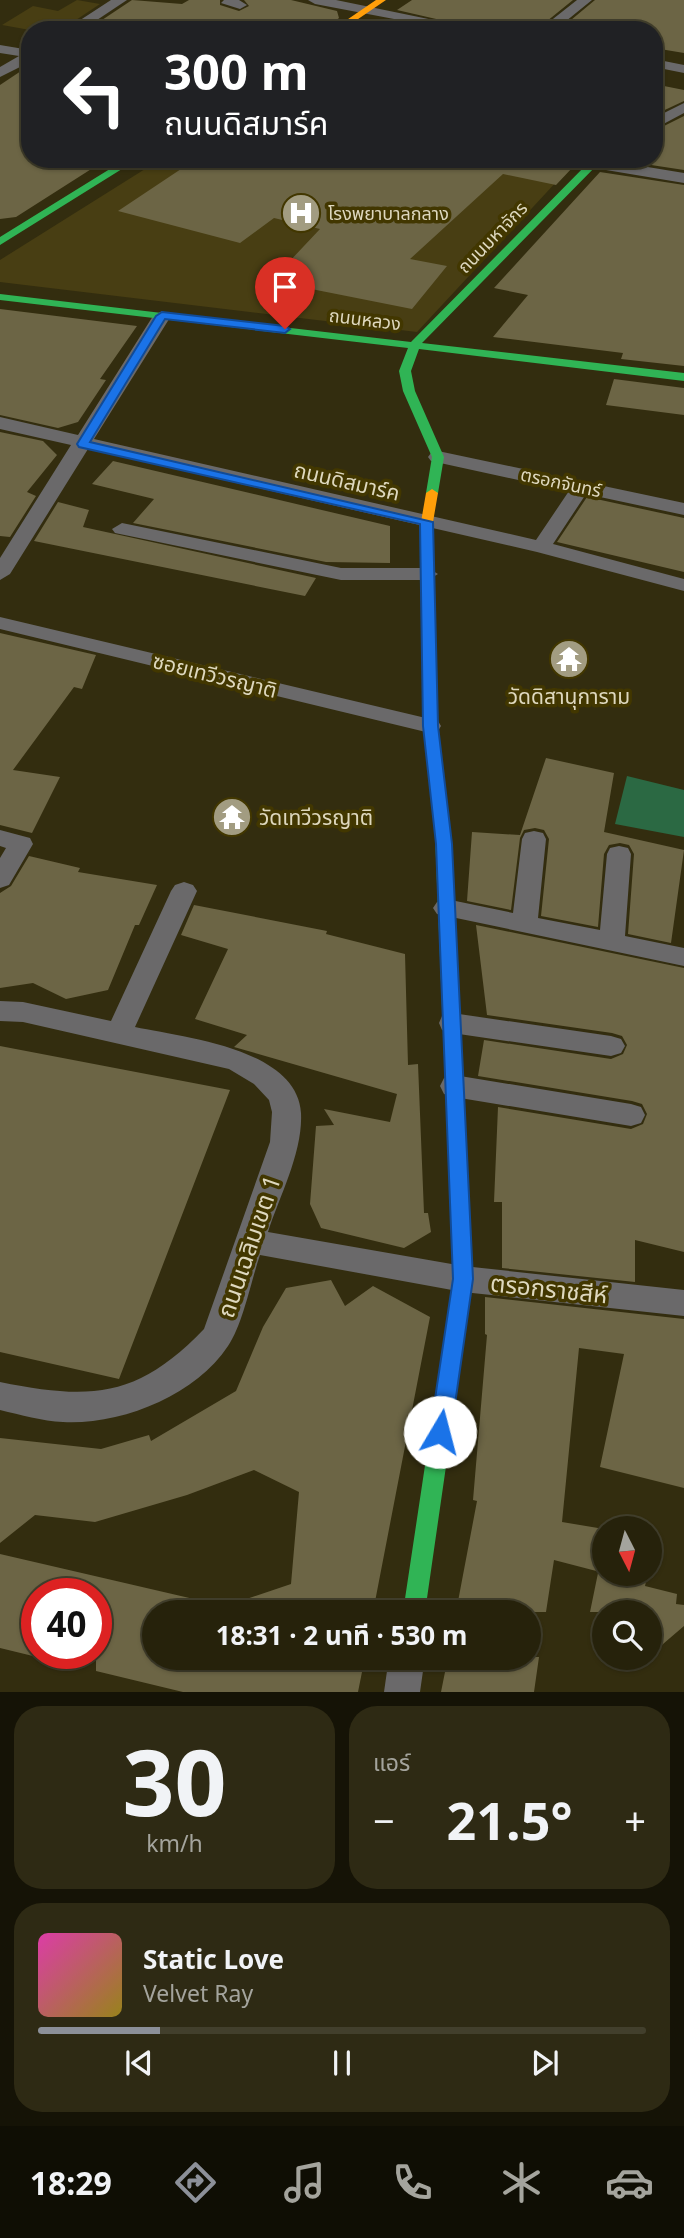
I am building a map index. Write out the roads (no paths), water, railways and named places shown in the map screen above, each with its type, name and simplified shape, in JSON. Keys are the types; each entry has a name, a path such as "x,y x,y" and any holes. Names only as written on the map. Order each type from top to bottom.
{"street":[{"path":"86,21 120,0"},
{"path":"315,0 418,21"},
{"path":"349,21 382,0"},
{"path":"558,21 585,0"},
{"path":"0,49 21,53"},
{"path":"0,72 21,60"},
{"path":"663,65 684,69"},
{"path":"663,120 684,107"},
{"path":"0,242 118,168"},
{"name":"ถนนมหาจักร","path":"415,344 588,168"},
{"path":"632,168 684,178"},
{"path":"0,229 17,231"},
{"name":"ถนนหลวง","path":"0,297 684,377"},
{"path":"0,574 162,316"},
{"path":"415,344 405,371 409,391 438,457 427,522 430,726 444,844 463,1279 416,1600"},
{"name":"ถนนดิสมาร์ค","path":"0,423 541,547 684,585"},
{"name":"ตรอกจันทร์","path":"438,457 684,509"},
{"path":"541,547 582,486"},
{"path":"122,529 341,574 428,574"},
{"name":"ซอยเทวีวรญาติ","path":"0,623 430,726"},
{"path":"525,923 534,839"},
{"path":"0,879 10,841"},
{"path":"612,942 619,854"},
{"path":"119,1032 184,891"},
{"path":"446,908 684,957"},
{"name":"ถนนเฉลิมเขต 1","path":"0,1011 23,1012 230,1058 252,1068 273,1084 285,1108 284,1142 217,1337 195,1362 157,1388 112,1404 64,1408 0,1396"},
{"path":"452,1023 611,1046"},
{"path":"454,1086 631,1115"},
{"name":"ตรอกราชสีห์","path":"250,1241 463,1279 684,1303"},
{"path":"402,1692 405,1670"}],"place":[{"name":"โรงพยาบาลกลาง","path":"301,213"},
{"name":"วัดดิสานุการาม","path":"569,659"},
{"name":"วัดเทวีวรญาติ","path":"232,817"}]}
